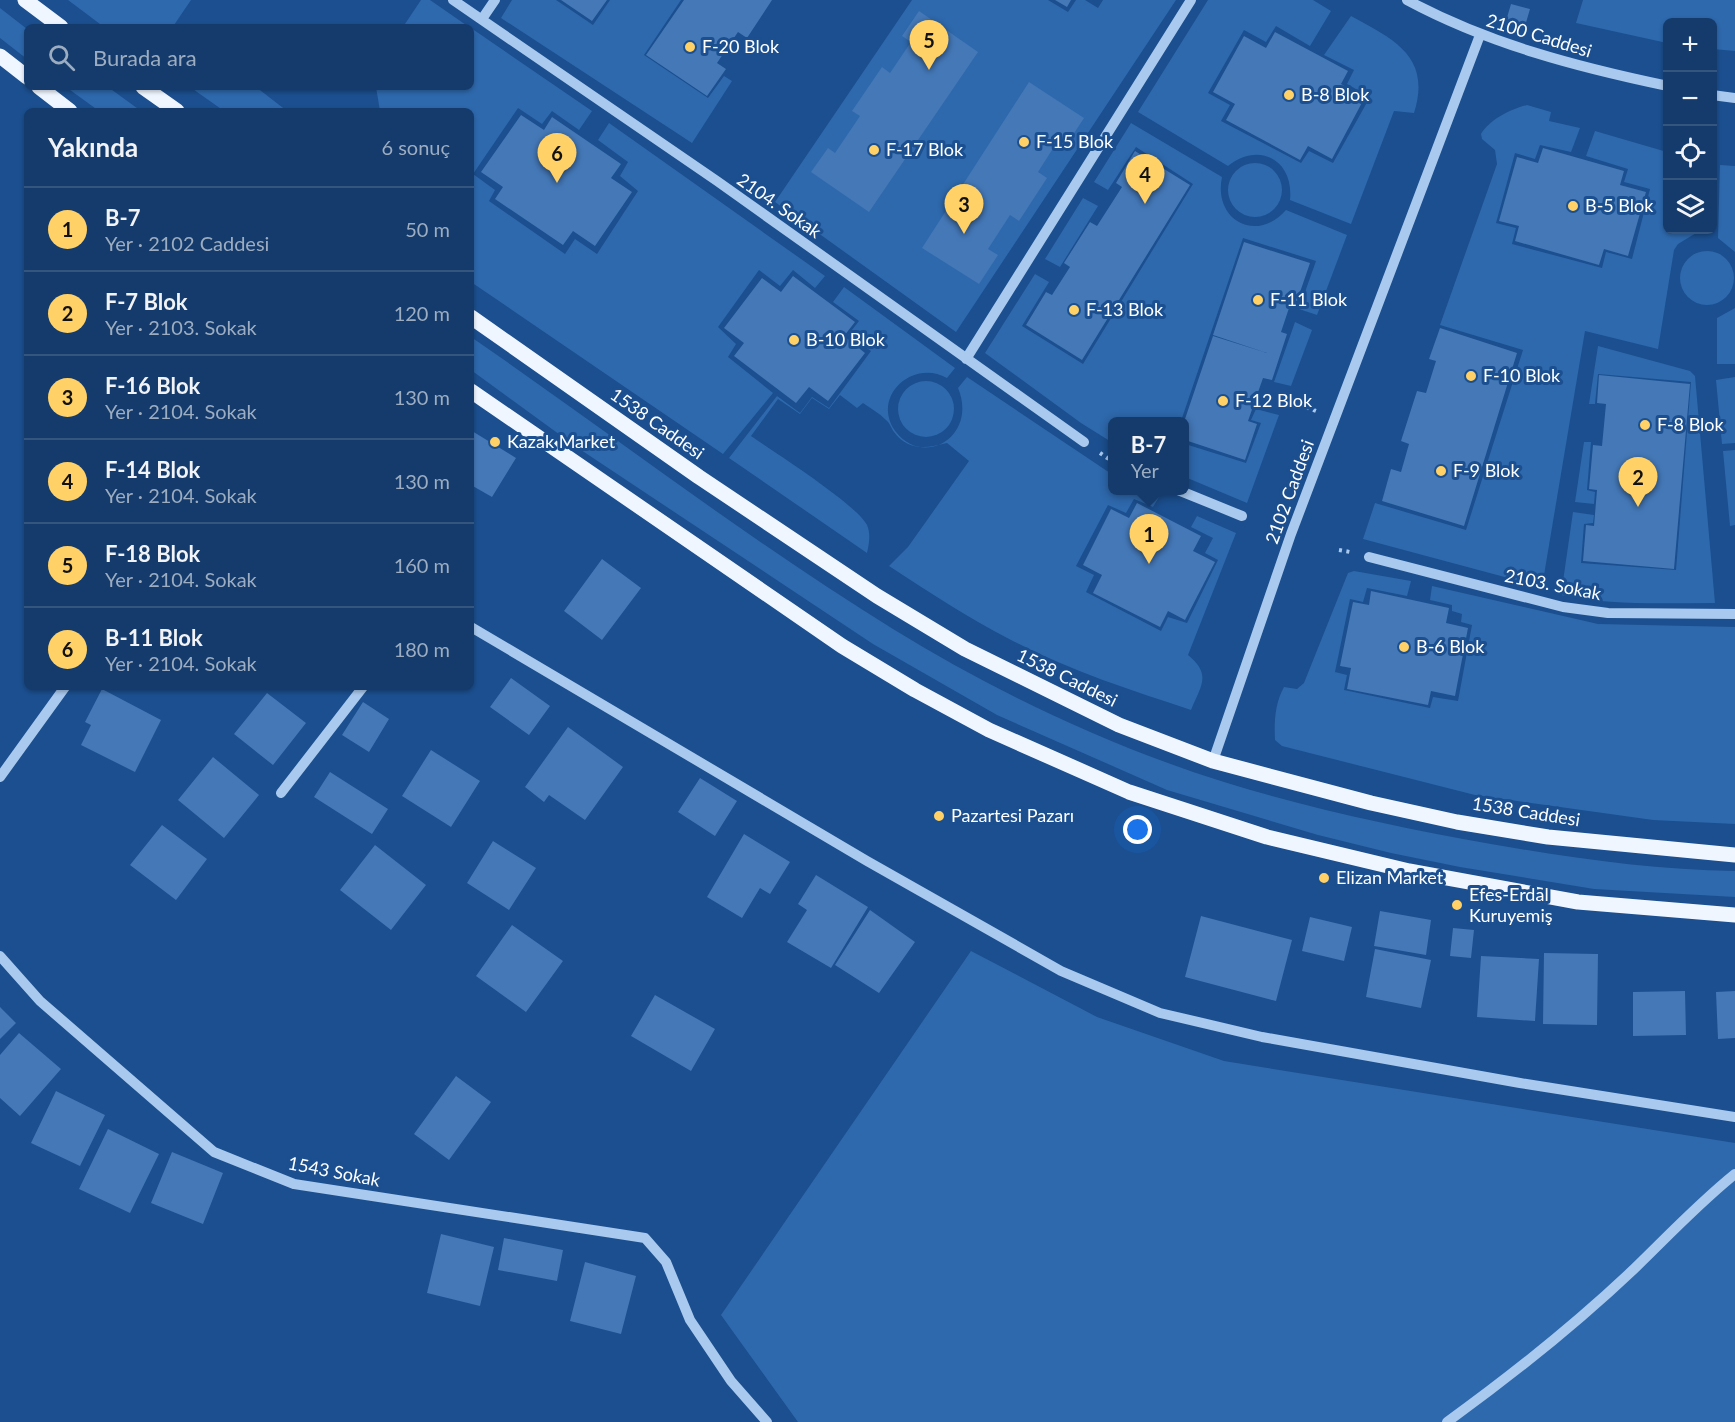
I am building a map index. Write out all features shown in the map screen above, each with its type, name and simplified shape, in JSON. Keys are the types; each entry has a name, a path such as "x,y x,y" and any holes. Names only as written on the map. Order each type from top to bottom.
{"main road":[{"path":"26,0 57,24"},
{"path":"0,56 24,75"},
{"path":"43,90 66,108"},
{"path":"147,90 173,108"},
{"name":"1538 Caddesi","path":"474,319 795,543 945,637 1087,710 1170,746 1213,761 1371,803 1457,822 1548,837 1735,855"},
{"path":"474,393 842,646 915,690 989,730 1129,792 1267,837 1409,871 1578,902 1735,915"}],"street":[{"name":"2104. Sokak","path":"453,0 1084,442"},
{"path":"482,19 495,0"},
{"path":"966,359 1191,0"},
{"name":"2100 Caddesi","path":"1407,0 1480,35 1596,71 1663,85"},
{"name":"2102 Caddesi","path":"1213,761 1292,534 1480,35"},
{"path":"1717,96 1735,98"},
{"path":"1189,494 1242,516"},
{"name":"2103. Sokak","path":"1369,558 1563,608 1608,613 1735,614"},
{"path":"474,629 867,861 1061,971 1160,1013 1262,1037 1520,1083 1735,1117"},
{"path":"0,777 63,690"},
{"path":"281,794 361,690"},
{"name":"1543 Sokak","path":"0,956 40,1001 214,1152 294,1184 645,1238 666,1262 690,1320 731,1381 767,1422"},
{"path":"1447,1422 1497,1386 1568,1327 1634,1269 1705,1198 1735,1174"}],"shaded area":[{"path":"68,0 191,0 175,24 100,24"},
{"path":"421,0 430,0 465,24 405,24"},
{"path":"512,0 556,0 593,25 610,0 681,0 644,55 708,98 724,76 732,81 692,143 501,18"},
{"path":"912,0 1048,0 1068,12 1076,0 1085,0 1098,8 1103,0 1176,0 956,332 775,202"},
{"path":"1208,0 1313,0 1331,11 1310,46 1276,26 1266,42 1244,30 1208,93 1230,105 1221,121 1301,163 1309,151 1333,163 1370,97 1347,84 1354,70 1324,55 1351,16 1394,42 1413,63 1418,77 1414,113 1394,111 1351,224 1290,200 1290,186 1286,174 1272,159 1262,155 1251,155 1228,166 1138,112"},
{"path":"1583,0 1735,0 1735,51 1717,49 1717,18 1663,18 1663,42 1576,23"},
{"path":"0,8 24,27 24,57 0,38"},
{"path":"474,30 592,111 579,130 552,111 542,124 518,108 474,173 474,108 380,108 376,90 474,90"},
{"path":"70,90 112,90 137,108 95,108"},
{"path":"194,90 260,90 283,108 220,108"},
{"path":"1527,105 1551,112 1549,121 1580,128 1571,152 1540,145 1535,159 1515,153 1496,223 1516,228 1512,244 1602,268 1606,252 1632,259 1650,189 1624,182 1628,169 1586,156 1595,131 1663,151 1663,234 1694,234 1678,244 1674,250 1658,349 1585,331 1542,587 1363,539 1375,503 1466,530 1523,350 1440,325 1497,164 1495,150 1482,139 1481,134 1501,115"},
{"path":"609,123 825,276 815,288 793,270 780,286 759,270 718,327 736,344 728,357 773,393 723,454 474,284 474,175 495,190 489,201 565,254 575,239 597,254 638,191 620,176 628,162 598,140"},
{"path":"1131,123 1222,177 1221,192 1224,205 1230,215 1239,222 1250,226 1262,225 1274,220 1286,210 1347,235 1317,315 1299,309 1316,261 1243,238 1182,417 1108,417 1108,440 985,353 1035,274 1049,282 1022,326 1083,364 1193,184 1136,147 1108,190 1094,182"},
{"path":"1255,163 1265,165 1274,171 1280,180 1282,190 1280,200 1274,209 1265,215 1255,217 1245,215 1236,209 1230,200 1228,190 1230,180 1236,171 1245,165"},
{"path":"1720,165 1735,166 1735,252 1718,238"},
{"path":"1083,198 1098,206 1060,267 1045,259"},
{"path":"1707,251 1717,253 1726,259 1732,268 1734,278 1732,288 1726,297 1717,303 1707,305 1697,303 1688,297 1682,288 1680,278 1682,268 1688,259 1697,253"},
{"path":"844,287 955,368 947,378 934,373 921,373 909,377 891,395 888,406 889,419 896,432 908,442 920,447 906,443 894,432 887,421 863,403 857,408 840,395 829,409 812,398 800,414 778,399 751,436 832,492 860,516 869,532 867,553 729,458 777,396 800,413 812,397 829,408 871,351 848,335 859,321 833,302"},
{"path":"1735,308 1735,364 1717,364 1717,318"},
{"path":"1295,322 1312,330 1291,386 1274,382"},
{"path":"474,339 732,523 839,595 932,652 1012,696 1054,716 1181,768 1323,809 1491,844 1582,858 1643,866 1735,871 1735,897 1594,889 1460,867 1318,835 1167,790 997,715 873,644 578,448 474,372"},
{"path":"1598,346 1690,371 1695,376 1715,603 1618,602 1561,595 1573,512 1594,515 1593,523 1584,524 1581,563 1676,570 1691,382 1598,374 1595,404 1589,404"},
{"path":"967,377 1108,472 1108,495 1154,495 1159,497 1153,507 1134,499 1126,513 1108,505 1076,566 1094,575 1086,592 1161,631 1168,617 1187,623 1218,560 1205,553 1213,538 1191,527 1197,516 1236,533 1188,655 1200,669 1202,675 1201,687 1191,710 1100,679 1033,651 964,614 889,566 908,547 969,461 947,443 935,446 945,442 955,433 961,420 962,405 958,388"},
{"path":"1735,377 1735,443 1722,444 1716,380"},
{"path":"920,381 932,381 946,389 954,403 952,420 946,429 932,437 920,437 903,425 898,415 898,403 910,386"},
{"path":"1256,409 1279,415 1247,503 1189,479 1189,445 1246,463 1261,423 1251,420"},
{"path":"1584,442 1591,442 1587,490 1595,492 1594,504 1575,502"},
{"path":"1735,450 1735,525 1730,526 1723,451"},
{"path":"1354,571 1411,581 1407,596 1367,588 1363,602 1350,599 1335,672 1347,675 1344,690 1430,708 1433,697 1458,701 1472,625 1461,622 1462,614 1452,611 1452,605 1430,600 1432,586 1598,624 1735,627 1735,824 1653,820 1475,795 1282,746 1275,740 1276,713 1281,693 1284,687 1297,689 1304,683 1348,573"},
{"path":"971,951 1097,1017 1224,1061 1735,1143 1735,1422 798,1422 721,1315"}],"building":[{"path":"561,0 607,0 592,21"},
{"name":"F-20 Blok","path":"684,0 772,0 747,38 738,32 717,63 726,69 707,96 646,55"},
{"path":"1055,0 1071,0 1067,7"},
{"path":"1511,4 1530,9 1525,26 1506,21"},
{"path":"919,11 978,52 869,212 811,172 828,148 835,153 860,116 852,111 882,67 890,73 911,42 902,36"},
{"name":"B-8 Blok","path":"1275,32 1348,71 1341,84 1365,97 1332,159 1308,146 1300,160 1226,120 1235,104 1213,92 1244,36 1266,48"},
{"path":"1029,82 1084,118 1067,144 1059,139 1038,172 1047,178 1019,221 1010,215 988,249 998,255 979,284 922,248"},
{"path":"521,115 544,130 552,117 621,164 611,178 632,192 595,246 573,231 563,245 495,199 503,187 481,172"},
{"name":"B-5 Blok","path":"1543,148 1624,171 1620,185 1646,192 1628,256 1604,249 1599,265 1515,241 1519,226 1499,221 1517,157 1538,163"},
{"path":"1135,151 1190,185 1082,360 1026,325 1046,292 1052,295 1070,267 1064,263 1090,222 1097,226 1122,187 1116,183"},
{"path":"1244,242 1310,263 1297,301 1292,299 1281,332 1287,334 1272,380 1263,378 1248,421 1257,424 1245,460 1189,441 1189,417 1186,417 1213,336 1267,353 1213,335"},
{"name":"B-10 Blok","path":"793,276 855,322 844,336 865,353 828,401 809,387 796,403 734,356 744,343 724,328 762,278 781,292"},
{"path":"1440,328 1517,353 1464,526 1382,501 1391,469 1401,472 1409,444 1401,441 1417,391 1426,393 1436,361 1429,359"},
{"path":"1599,375 1690,384 1674,569 1583,561 1586,525 1594,526 1597,490 1589,489 1593,445 1602,446 1606,404 1597,403"},
{"path":"474,432 516,458 492,497 474,487"},
{"path":"1137,503 1201,536 1193,551 1215,562 1185,620 1168,611 1160,627 1093,593 1102,575 1083,565 1111,509 1129,518"},
{"path":"602,559 641,588 602,640 564,611"},
{"name":"B-6 Blok","path":"1371,591 1449,608 1446,623 1468,628 1455,696 1431,691 1428,705 1347,689 1351,668 1340,666 1353,602 1369,605"},
{"path":"511,678 550,706 529,735 490,707"},
{"path":"101,690 161,720 135,772 81,745 91,725 85,722"},
{"path":"267,693 306,723 273,765 234,734"},
{"path":"363,702 389,719 369,752 342,735"},
{"path":"568,727 623,767 585,820 549,795 544,802 525,787"},
{"path":"431,750 480,781 451,827 402,796"},
{"path":"213,757 259,795 224,838 178,800"},
{"path":"330,772 388,809 372,834 314,797"},
{"path":"700,778 737,801 715,836 678,812"},
{"path":"162,825 207,859 176,900 130,865"},
{"path":"744,834 790,862 770,894 760,888 742,918 707,897"},
{"path":"493,841 536,868 509,910 467,883"},
{"path":"375,845 426,885 391,930 340,890"},
{"path":"816,875 868,907 831,968 787,942 807,910 798,904"},
{"path":"870,910 915,942 879,993 835,965"},
{"path":"1380,911 1431,920 1426,955 1374,946"},
{"path":"1201,916 1292,940 1276,1001 1185,977"},
{"path":"1310,917 1352,927 1344,961 1302,951"},
{"path":"512,925 563,961 526,1012 476,976"},
{"path":"1453,928 1474,930 1471,958 1450,956"},
{"path":"1375,949 1431,960 1421,1008 1366,997"},
{"path":"1544,953 1598,954 1597,1025 1543,1024"},
{"path":"1481,956 1539,959 1535,1021 1477,1017"},
{"path":"1685,991 1686,1035 1633,1036 1633,992"},
{"path":"1735,991 1735,1038 1718,1039 1716,992"},
{"path":"655,995 715,1029 691,1071 631,1036"},
{"path":"0,1007 16,1023 0,1039"},
{"path":"19,1033 61,1069 20,1116 0,1098 0,1055"},
{"path":"456,1076 491,1102 449,1160 414,1134"},
{"path":"56,1091 105,1115 80,1166 31,1143"},
{"path":"108,1129 159,1154 130,1213 79,1189"},
{"path":"172,1152 223,1173 203,1224 151,1203"},
{"path":"441,1234 494,1247 480,1306 427,1293"},
{"path":"504,1238 563,1250 557,1281 498,1270"},
{"path":"585,1262 636,1276 621,1334 570,1321"}],"place":[{"name":"F-20 Blok","path":"690,47"},
{"name":"F-18 Blok","path":"929,70"},
{"name":"B-8 Blok","path":"1289,95"},
{"name":"F-15 Blok","path":"1024,142"},
{"name":"F-17 Blok","path":"874,150"},
{"name":"B-11 Blok","path":"557,183"},
{"name":"F-14 Blok","path":"1145,204"},
{"name":"B-5 Blok","path":"1573,206"},
{"name":"F-16 Blok","path":"964,234"},
{"name":"F-11 Blok","path":"1258,300"},
{"name":"F-13 Blok","path":"1074,310"},
{"name":"B-10 Blok","path":"794,340"},
{"name":"F-10 Blok","path":"1471,376"},
{"name":"F-12 Blok","path":"1223,401"},
{"name":"F-8 Blok","path":"1645,425"},
{"name":"Kazak Market","path":"495,442"},
{"name":"F-9 Blok","path":"1441,471"},
{"name":"F-7 Blok","path":"1638,507"},
{"name":"B-7","path":"1149,564"},
{"name":"B-6 Blok","path":"1404,647"},
{"name":"Pazartesi Pazarı","path":"939,816"},
{"name":"Elizan Market","path":"1324,878"},
{"name":"Efes-Erdal Kuruyemiş","path":"1457,905"}]}
